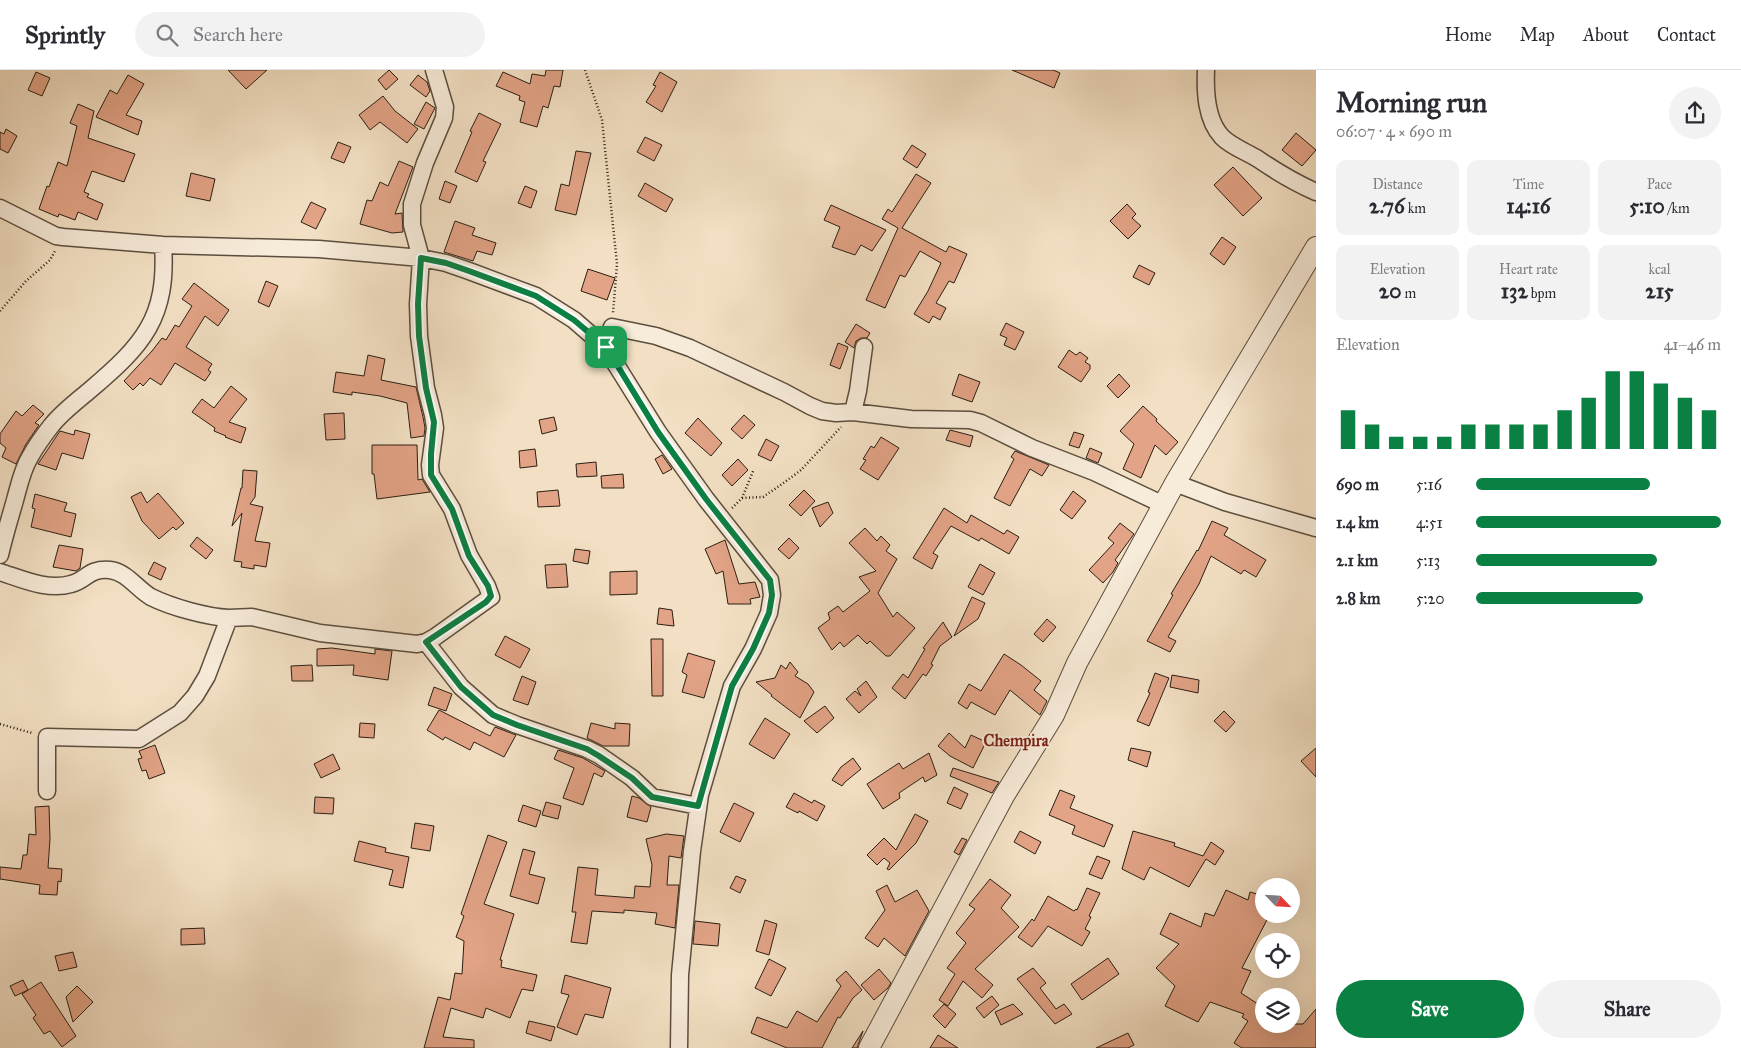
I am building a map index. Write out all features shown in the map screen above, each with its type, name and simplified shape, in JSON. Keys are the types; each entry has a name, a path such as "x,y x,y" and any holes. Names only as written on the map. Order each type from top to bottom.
{"street":[{"path":"0,572 39,585 65,586 74,584 94,571 111,570 128,578 152,597 216,617 252,617 320,633 417,644 426,642 486,602 491,596 488,586 469,556 452,509 431,475 434,422 426,388 419,336 418,304 421,258 412,225 412,204 425,163 444,118 445,107 434,70"},
{"path":"1206,70 1205,88 1208,106 1214,123 1222,136 1283,176 1316,192"},
{"path":"0,208 56,236 63,237 163,245 319,249 421,258 446,263 536,296 574,320 606,347 658,432 706,499 770,580 772,587 769,613 753,649 732,686 698,806 680,974 679,1048"},
{"path":"0,555 22,475 29,458 52,425 64,412 111,372 143,338 155,316 165,271 163,245"},
{"path":"869,1048 1004,796 1054,715 1077,663 1175,483 1316,247"},
{"path":"606,347 612,327 656,336 690,348 822,411 836,413 853,412 910,419 970,420 1032,448 1094,472 1164,505"},
{"path":"853,412 864,347"},
{"path":"1175,483 1225,502 1316,528"},
{"path":"47,791 47,737 139,739 180,713 195,696 207,676 229,618"},
{"path":"426,642 461,687 493,715 587,749 632,778 652,797 698,806"}],"path":[{"path":"585,70 602,120 607,181 613,220 617,264 612,327"},
{"path":"0,312 26,281 50,260 63,237"},
{"path":"754,469 742,498 763,497 801,470 853,412"},
{"path":"0,724 47,737"}],"building":[{"path":"228,70 267,70 246,89"},
{"path":"389,70 398,79 386,90 378,80"},
{"path":"546,70 563,70 560,87 554,86 548,108 543,106 537,127 520,122 525,102 519,100 520,96 496,86 503,72 530,84 532,74 545,76"},
{"path":"1012,70 1053,70 1060,73 1054,88"},
{"path":"36,72 50,78 42,96 28,90"},
{"path":"660,72 677,82 662,112 646,102 656,86 653,85"},
{"path":"128,75 144,84 126,115 142,121 138,135 96,117 110,90 117,94"},
{"path":"418,75 427,82 430,91 426,97 410,85"},
{"path":"383,96 395,111 418,129 407,143 380,122 370,130 359,115"},
{"path":"426,102 435,108 424,129 414,124"},
{"path":"78,104 94,111 88,138 135,154 124,182 92,171 84,192 89,194 87,197 103,204 97,220 78,212 75,220 59,214 58,217 39,209 58,162 67,166 77,126 70,123"},
{"path":"479,113 501,124 483,161 486,162 477,182 455,172 472,132 470,131"},
{"path":"6,129 17,136 8,153 0,149 0,132 4,134"},
{"path":"1296,133 1316,150 1302,166 1282,150"},
{"path":"645,137 662,145 654,161 637,152"},
{"path":"338,142 351,147 344,163 331,158"},
{"path":"912,145 926,154 917,168 903,159"},
{"path":"576,151 591,153 576,215 555,210 561,184 569,186"},
{"path":"399,161 413,167 395,214 402,213 403,232 392,233 360,224 367,200 372,201 380,182 388,186"},
{"path":"1233,167 1262,198 1243,216 1214,185"},
{"path":"191,173 215,179 210,201 186,196"},
{"path":"916,174 931,183 902,228 946,252 949,246 967,254 954,283 949,281 936,303 946,308 940,320 933,316 929,323 914,314 928,291 941,263 920,251 905,277 900,275 885,308 866,300 898,228 882,219 888,209 892,212"},
{"path":"445,181 457,186 450,203 439,199"},
{"path":"645,183 673,199 666,212 638,196"},
{"path":"525,186 537,191 531,208 518,203"},
{"path":"311,202 326,209 316,229 301,222"},
{"path":"1127,204 1136,214 1132,218 1141,226 1128,239 1110,221"},
{"path":"831,205 886,230 872,251 861,245 855,255 832,247 840,227 824,220"},
{"path":"455,221 475,228 472,235 496,243 492,255 477,251 473,261 444,252"},
{"path":"1222,237 1236,247 1224,265 1210,254"},
{"path":"1139,265 1155,273 1149,285 1133,277"},
{"path":"588,269 615,278 607,300 581,291"},
{"path":"266,281 278,286 269,307 258,302"},
{"path":"194,283 229,310 218,326 205,316 186,347 212,364 208,370 211,372 205,381 175,363 161,385 150,378 143,386 140,383 133,390 124,381 162,338 166,340 175,325 179,327 192,306 182,299"},
{"path":"1006,323 1024,332 1015,350 1004,345 1007,338 1000,335"},
{"path":"856,324 870,333 867,338 861,338 856,341 854,348 845,342"},
{"path":"838,343 848,347 840,369 830,365"},
{"path":"1069,350 1076,355 1080,352 1088,358 1085,362 1090,365 1090,369 1081,382 1058,367"},
{"path":"368,355 385,359 381,380 416,387 425,428 424,436 411,438 407,403 380,396 352,392 352,395 333,392 336,372 364,376"},
{"path":"959,374 980,382 972,402 952,395"},
{"path":"1119,374 1130,386 1118,398 1107,386"},
{"path":"231,386 247,399 229,422 246,428 241,443 214,431 215,428 192,412 202,399 214,408"},
{"path":"33,405 44,414 35,423 39,425 26,444 16,464 2,457 6,448 0,443 0,434 16,411 22,416"},
{"path":"1143,406 1178,442 1166,455 1155,445 1141,478 1123,469 1134,444 1120,431"},
{"path":"344,413 345,439 326,440 324,414"},
{"path":"744,415 755,425 742,439 731,429"},
{"path":"554,417 557,430 542,434 539,420"},
{"path":"698,418 722,443 711,456 685,433"},
{"path":"75,430 90,434 83,459 62,453 56,470 38,464 60,431 74,435"},
{"path":"950,430 973,436 970,447 946,440"},
{"path":"1074,432 1084,435 1079,448 1069,445"},
{"path":"881,437 899,448 878,480 860,469 866,460 863,459 871,446 874,448"},
{"path":"766,439 779,446 771,461 758,455"},
{"path":"372,445 417,445 418,480 422,479 430,492 377,499 374,474 372,474"},
{"path":"1090,448 1102,453 1098,463 1086,458"},
{"path":"535,449 537,466 520,468 519,451"},
{"path":"1015,451 1049,465 1042,476 1030,469 1010,506 994,498 1014,459 1011,457"},
{"path":"662,455 672,469 663,474 655,459"},
{"path":"738,459 748,470 732,486 722,475"},
{"path":"596,462 597,476 577,477 576,464"},
{"path":"243,470 257,471 255,497 250,504 263,507 255,541 270,543 266,567 254,565 254,569 241,567 242,562 234,561 242,513 232,526 242,488"},
{"path":"623,474 624,488 602,488 601,476"},
{"path":"558,490 560,506 538,507 537,492"},
{"path":"804,490 815,501 801,516 789,505"},
{"path":"1073,491 1086,501 1072,519 1060,510"},
{"path":"141,492 147,503 158,493 184,523 176,530 173,527 159,539 142,521 131,497"},
{"path":"35,494 67,503 64,511 76,514 71,537 31,527 35,509 32,508"},
{"path":"828,502 833,513 820,527 812,508"},
{"path":"944,508 967,523 971,515 1004,534 1007,530 1019,537 1009,554 981,538 979,541 951,526 933,553 938,556 932,569 913,558"},
{"path":"1212,521 1228,528 1224,535 1266,560 1256,577 1244,570 1241,574 1211,556 1199,584 1168,637 1176,641 1170,652 1147,641 1173,595 1171,594 1198,551"},
{"path":"1120,523 1134,534 1115,560 1118,563 1113,572 1103,583 1089,570 1114,543 1108,538"},
{"path":"865,528 877,541 881,536 890,545 886,551 897,559 878,593 893,617 897,612 915,628 890,656 886,656 870,641 867,644 858,635 844,647 840,642 832,650 818,628 830,619 828,613 838,606 843,612 870,591 859,577 876,571 849,543"},
{"path":"197,537 213,550 206,559 190,546"},
{"path":"789,538 799,548 789,559 778,549"},
{"path":"725,540 739,584 755,582 760,597 750,599 751,604 728,604 723,571 716,574 705,549"},
{"path":"59,545 83,549 80,568 76,571 53,567"},
{"path":"575,549 590,551 588,564 573,561"},
{"path":"154,562 166,568 161,580 148,574"},
{"path":"566,564 568,587 547,588 545,565"},
{"path":"980,564 995,573 983,595 968,587"},
{"path":"637,571 637,594 610,595 610,572"},
{"path":"972,597 985,603 978,619 954,636"},
{"path":"659,608 672,610 674,626 657,624"},
{"path":"1047,619 1056,627 1043,642 1034,634"},
{"path":"943,622 952,637 940,646 931,664 933,665 926,676 923,674 905,699 892,688 903,674 908,678 925,649 923,648"},
{"path":"505,636 530,649 520,668 495,655"},
{"path":"651,639 663,639 663,696 652,696"},
{"path":"332,648 375,654 375,649 392,651 388,680 353,675 354,665 317,666 317,649"},
{"path":"688,653 715,661 704,698 682,692 687,675 682,672"},
{"path":"1004,654 1041,681 1034,690 1047,701 1040,715 1010,690 995,715 971,702 967,709 958,703 969,684 981,691"},
{"path":"790,662 798,672 795,676 808,684 814,692 800,718 756,682 775,678 781,665 786,669"},
{"path":"312,665 313,681 292,681 291,666"},
{"path":"1155,673 1169,678 1149,726 1137,721 1150,693 1148,692"},
{"path":"1172,675 1199,680 1198,693 1170,687"},
{"path":"522,676 536,682 528,705 513,700"},
{"path":"866,681 877,697 859,713 846,699 855,691 861,696 857,689"},
{"path":"434,687 452,694 446,711 428,705"},
{"path":"825,706 834,718 817,733 804,721"},
{"path":"439,710 490,736 495,727 516,735 504,757 474,742 470,750 445,737 443,740 427,730"},
{"path":"1224,711 1235,722 1226,732 1214,721"},
{"path":"765,718 790,734 774,759 749,744"},
{"path":"360,723 375,724 374,738 359,737"},
{"path":"591,723 615,729 615,723 630,724 629,746 603,746 587,738"},
{"path":"949,733 965,748 971,735 986,742 973,768 950,756 938,746"},
{"path":"155,745 165,773 149,779 146,770 142,771 138,759 142,758 139,751"},
{"path":"1131,748 1151,752 1147,767 1128,760"},
{"path":"1316,748 1316,777 1301,761"},
{"path":"558,750 583,758 605,771 602,777 594,773 583,805 563,798 574,768 554,759"},
{"path":"929,753 937,775 925,782 923,777 899,793 900,798 883,809 867,784 899,763 903,769"},
{"path":"333,754 340,769 321,778 314,764"},
{"path":"853,758 861,769 842,786 832,780 841,767"},
{"path":"953,768 999,782 992,793 950,776"},
{"path":"954,787 968,794 961,809 947,803"},
{"path":"1060,790 1075,796 1070,808 1113,825 1104,847 1072,834 1075,826 1049,815"},
{"path":"794,793 812,803 814,800 825,806 817,821 799,811 798,813 786,807"},
{"path":"632,796 639,798 651,807 647,822 627,817"},
{"path":"315,797 334,798 333,814 314,813"},
{"path":"546,802 561,806 558,819 542,815"},
{"path":"734,803 754,813 740,842 720,832"},
{"path":"523,805 541,811 536,827 518,821"},
{"path":"49,806 50,839 48,868 62,869 61,882 58,881 57,895 39,894 40,885 0,879 0,867 21,869 23,855 27,855 29,834 36,835 35,807"},
{"path":"915,814 928,821 916,843 889,870 887,869 890,863 884,858 877,865 867,855 884,838 896,850"},
{"path":"415,823 434,826 430,851 411,848"},
{"path":"1020,831 1041,842 1035,854 1014,842"},
{"path":"1133,831 1175,843 1174,846 1203,856 1211,842 1224,851 1215,865 1206,859 1189,887 1150,867 1144,880 1122,869"},
{"path":"666,834 684,836 681,858 669,856 667,885 679,885 675,928 655,924 657,913 624,910 624,913 592,911 587,944 571,942 576,912 572,912 578,867 598,869 595,895 634,898 635,886 650,887 652,865 646,839"},
{"path":"488,835 507,842 484,904 514,914 500,960 502,960 501,967 537,975 533,991 522,989 510,1018 486,1008 483,1018 451,1008 443,1037 474,1040 474,1048 424,1048 438,997 450,1000 455,973 462,974 464,941 456,937 464,916 461,914"},
{"path":"962,838 967,840 959,855 954,852"},
{"path":"359,841 386,848 385,852 409,857 403,888 389,885 393,870 354,861"},
{"path":"523,849 535,852 529,874 545,878 538,904 510,896"},
{"path":"1097,856 1110,861 1102,879 1089,874"},
{"path":"736,876 746,880 740,893 730,888"},
{"path":"990,879 1011,895 1001,908 1019,927 975,969 993,985 982,998 963,981 948,1006 939,1000 955,974 947,968 966,943 956,933 975,909 969,905"},
{"path":"887,885 895,902 917,890 929,911 905,956 884,938 878,947 865,938 885,910 876,891"},
{"path":"1087,888 1100,893 1085,929 1090,932 1082,946 1048,926 1032,947 1018,937 1032,919 1034,921 1048,896 1074,911 1077,910"},
{"path":"1226,890 1248,900 1250,892 1255,893 1255,923 1265,923 1260,933 1255,933 1255,943 1242,968 1251,971 1241,993 1255,1002 1255,1033 1300,1033 1300,1024 1303,1024 1316,1009 1316,1048 1242,1048 1234,1043 1248,1021 1242,1017 1244,1014 1210,1002 1198,1022 1165,1006 1175,986 1156,968 1179,944 1160,934 1170,913 1201,927 1205,913 1214,916"},
{"path":"765,920 777,924 769,955 756,951"},
{"path":"695,921 720,924 718,946 693,944"},
{"path":"204,928 205,944 181,945 181,929"},
{"path":"73,952 77,967 59,971 55,956"},
{"path":"1108,958 1119,974 1082,1000 1071,984"},
{"path":"769,959 786,968 771,996 755,988"},
{"path":"1033,968 1046,983 1040,988 1056,1009 1064,1004 1072,1014 1055,1024 1017,979"},
{"path":"879,969 891,983 874,1000 861,985"},
{"path":"846,971 862,990 853,998 840,1018 838,1017 822,1048 787,1048 751,1033 757,1017 787,1028 797,1011 817,1022 841,986 836,980"},
{"path":"565,975 611,988 603,1018 585,1014 577,1035 557,1027 569,995 561,993"},
{"path":"23,980 28,990 15,996 10,986"},
{"path":"41,982 76,1036 62,1047 50,1031 44,1034 33,1018 36,1015 22,994"},
{"path":"77,986 93,1002 73,1022 66,997"},
{"path":"992,996 999,1005 984,1018 976,1008"},
{"path":"944,1004 956,1014 945,1028 933,1016"},
{"path":"1013,1004 1023,1014 1001,1025 995,1012"},
{"path":"529,1021 555,1027 551,1041 526,1033"},
{"path":"863,1031 857,1048 852,1048"},
{"path":"1128,1033 1134,1045 1128,1048 1096,1048"},
{"path":"938,1035 958,1048 930,1048"}],"district":[{"name":"Chempira","path":"1016,740"}],"route":[{"path":"421,258 446,263 536,296 574,320 606,347 658,432 706,499 770,580 772,587 769,613 753,649 732,686 698,806 652,797 632,778 587,749 493,715 478,704 461,687 426,642 486,602 491,596 488,586 469,556 452,509 431,475 430,465 435,428 426,388 419,336 418,304 421,258"}]}
